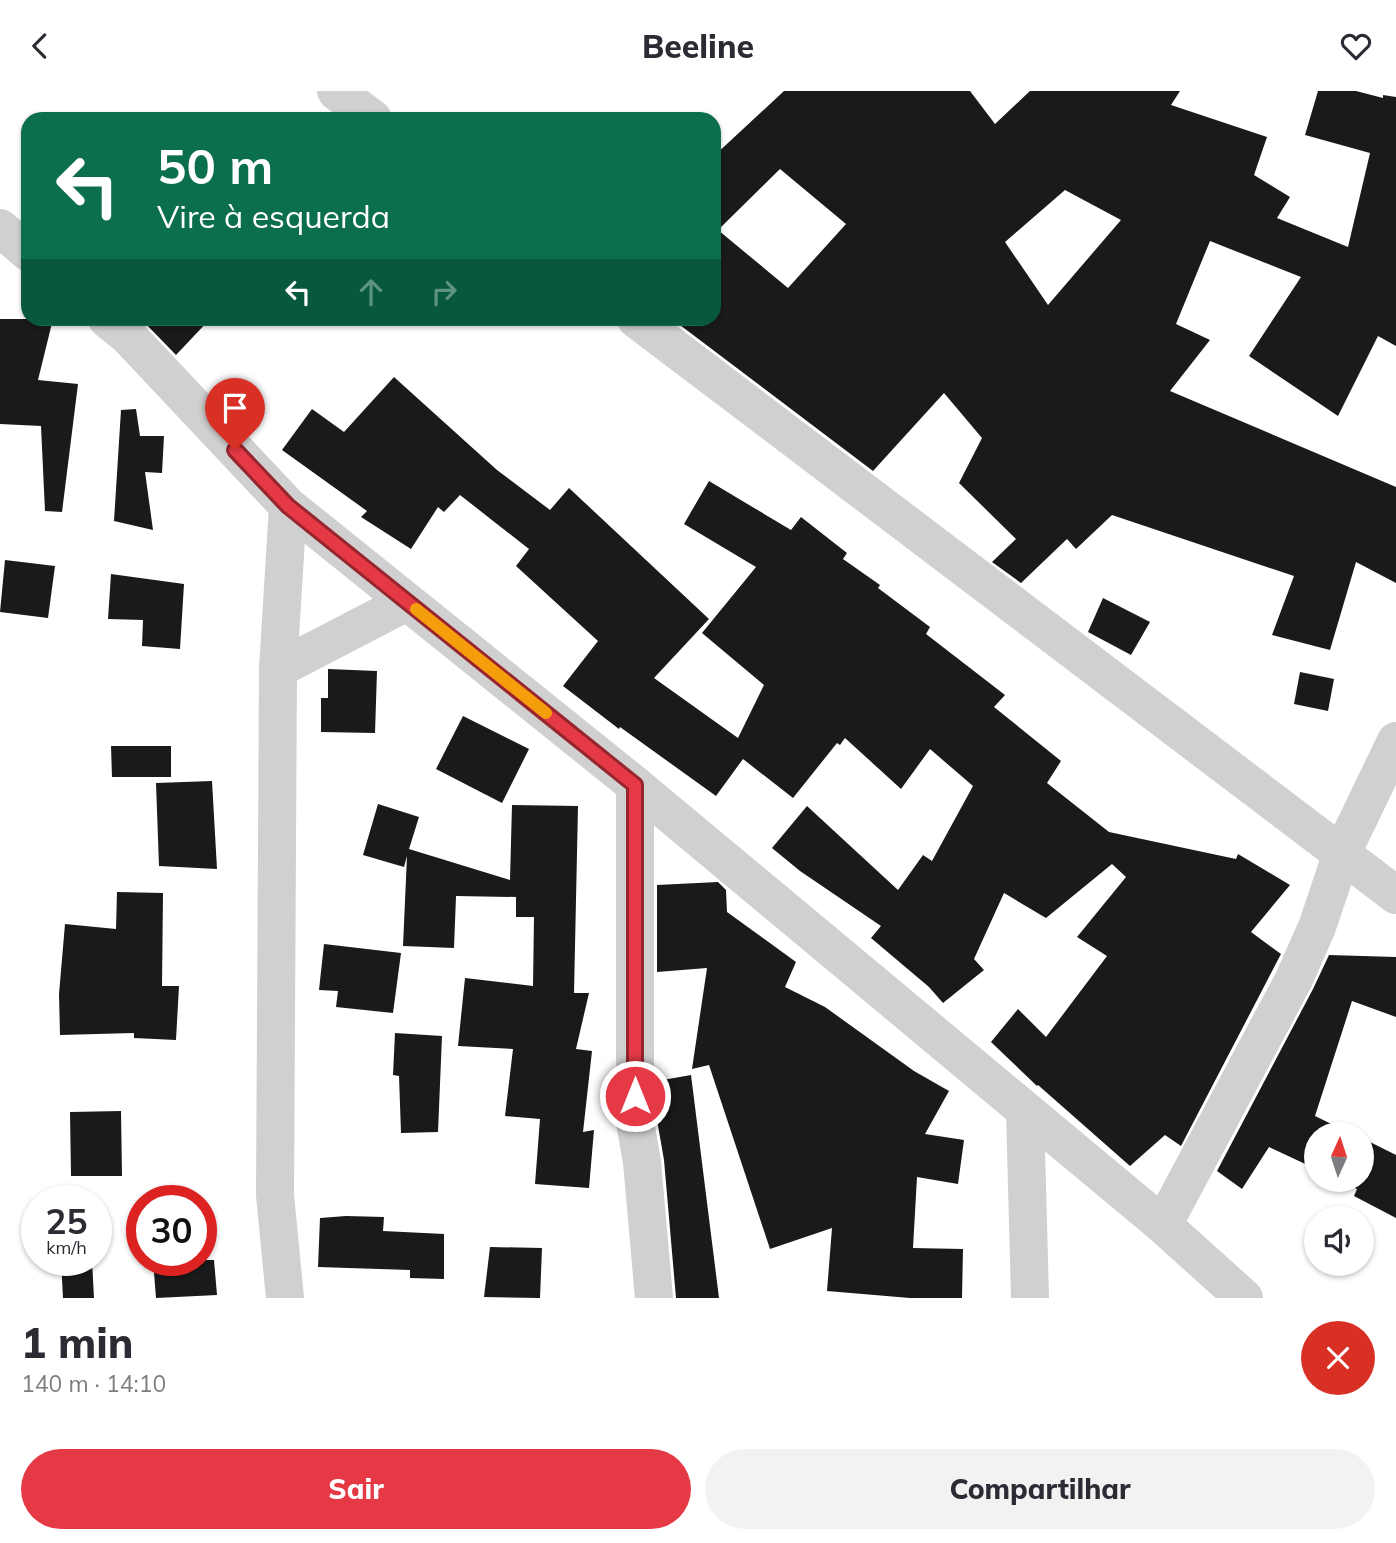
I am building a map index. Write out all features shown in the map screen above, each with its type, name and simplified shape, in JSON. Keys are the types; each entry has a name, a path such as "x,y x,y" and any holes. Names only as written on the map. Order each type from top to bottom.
{"street":[{"path":"336,91 364,112"},
{"path":"0,228 21,246"},
{"path":"116,326 288,506 635,785 1163,1225 1244,1298"},
{"path":"645,326 1396,895"},
{"path":"285,1298 275,1195 278,669 288,506"},
{"path":"278,669 407,602"},
{"path":"1163,1225 1294,979 1317,927 1342,853 1396,741"},
{"path":"635,785 635,1122 642,1162 654,1298"},
{"path":"1026,1111 1030,1298"}],"building":[{"path":"784,91 970,91 995,124 1030,91 1180,91 1171,105 1267,137 1254,175 1290,197 1277,218 1348,247 1370,153 1305,135 1318,91 1356,91 1383,98 1383,95 1396,97 1396,346 1378,336 1338,416 1249,356 1301,277 1210,241 1176,324 1210,340 1170,391 1396,487 1396,583 1356,562 1330,650 1272,635 1294,576 1112,515 1076,549 1067,539 1021,583 992,562 1016,539 959,483 982,438 944,393 873,471 681,326 721,326 721,232 788,288 846,224 780,169 721,227 721,150","holes":["1065,190 1121,220 1048,305 1005,242"]},
{"path":"0,319 21,319 21,326 51,326 38,380 78,384 62,512 45,511 41,426 0,424"},
{"path":"148,326 203,326 176,355"},
{"path":"394,377 497,470 550,510 569,488 709,619 654,678 738,738 764,685 702,633 756,567 684,524 709,481 791,530 801,517 847,553 843,559 880,585 878,588 930,627 926,634 1005,695 994,707 1061,761 1047,783 1109,832 1236,859 1238,854 1290,885 1251,932 1281,954 1181,1146 1165,1135 1130,1166 1037,1086 991,1042 1018,1009 1046,1037 1107,956 1077,937 1126,877 1112,864 1046,918 1004,893 974,959 984,970 943,1003 929,987 871,938 881,926 800,871 772,848 807,806 898,890 923,855 932,861 973,786 930,749 901,789 845,738 840,745 837,743 793,798 743,759 716,796 620,727 619,729 563,686 598,641 516,566 529,549 460,495 444,512 438,507 411,549 361,517 367,511 282,450 312,409 344,432"},
{"path":"136,409 140,436 164,436 162,473 145,472 153,530 114,521 121,410"},
{"path":"5,560 55,566 48,618 0,612"},
{"path":"111,574 184,584 180,649 142,646 143,620 108,619"},
{"path":"1103,598 1150,622 1131,655 1088,632"},
{"path":"328,669 377,671 375,733 321,732 321,698 328,698"},
{"path":"1300,672 1334,679 1328,711 1294,704"},
{"path":"463,716 529,749 502,803 436,769"},
{"path":"111,746 171,746 171,777 112,777"},
{"path":"212,781 217,869 159,866 156,783"},
{"path":"378,804 419,817 409,849 510,880 512,805 578,806 574,993 589,993 576,1049 592,1051 583,1132 594,1130 589,1188 535,1184 540,1119 505,1116 513,1049 458,1046 465,978 533,986 534,917 516,917 516,897 456,896 454,948 403,946 407,856 404,867 363,855"},
{"path":"718,882 726,890 727,912 796,962 785,987 825,1007 914,1071 949,1091 925,1134 964,1140 958,1184 917,1177 913,1248 963,1249 962,1298 910,1298 827,1291 832,1228 770,1249 709,1065 692,1069 707,968 657,972 657,885"},
{"path":"117,892 163,893 162,986 179,986 176,1040 134,1038 134,1033 60,1035 59,994 65,924 116,929"},
{"path":"324,944 401,953 393,1013 336,1007 338,991 319,990"},
{"path":"1329,955 1396,957 1396,1017 1352,1001 1315,1116 1327,1122 1304,1122 1304,1163 1269,1147 1242,1189 1217,1171"},
{"path":"395,1033 442,1036 438,1132 401,1133 399,1076 393,1075"},
{"path":"691,1075 719,1298 676,1298 664,1160 657,1120 657,1081"},
{"path":"121,1111 122,1176 71,1176 70,1112"},
{"path":"1374,1144 1396,1155 1396,1218 1354,1196 1356,1192 1374,1192"},
{"path":"384,1217 383,1231 444,1234 444,1279 410,1278 410,1270 318,1267 320,1218"},
{"path":"490,1247 542,1248 540,1298 484,1297"},
{"path":"62,1276 93,1276 94,1298 63,1298"},
{"path":"154,1276 215,1276 217,1295 156,1298"}],"slow traffic":[{"path":"416,609 546,713"}],"route":[{"path":"235,450 288,506 635,785 635,1096"}]}
